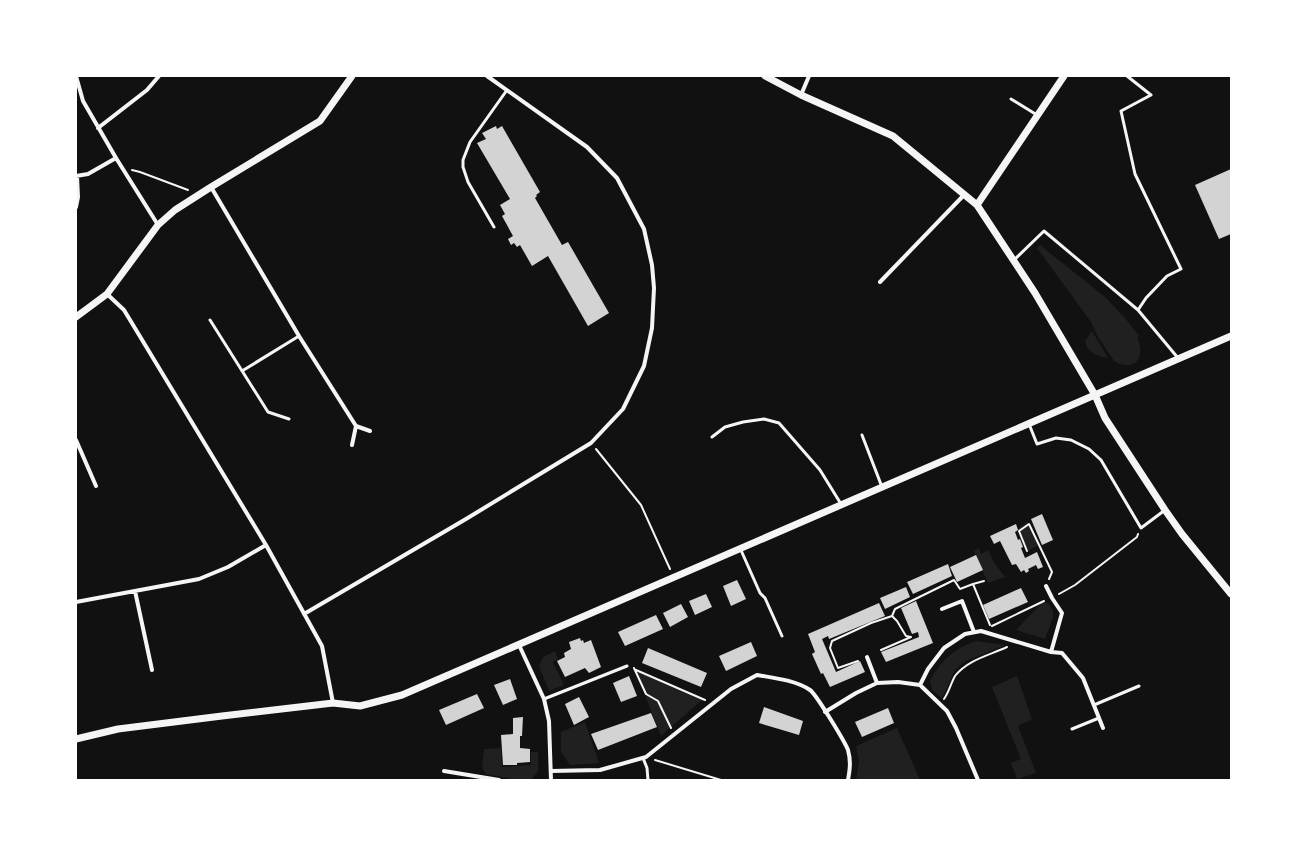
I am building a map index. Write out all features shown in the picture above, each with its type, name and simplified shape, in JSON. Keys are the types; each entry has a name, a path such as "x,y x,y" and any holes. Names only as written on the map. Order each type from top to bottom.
{"street":[{"path":"76,76 83,101 116,158 158,225"},
{"path":"98,128 147,90 159,76"},
{"path":"76,318 107,294 158,225 175,210 210,186 320,122 352,76"},
{"path":"304,614 466,519 591,443 623,409 644,366 652,328 654,288 652,264 644,229 617,178 587,147 487,76"},
{"path":"765,76 801,95 893,136 977,205 1035,293 1095,395 1105,418 1165,510 1182,534 1231,594"},
{"path":"801,95 809,76"},
{"path":"977,205 1064,76"},
{"path":"76,207 78,197 76,176 88,174 116,158"},
{"path":"210,186 299,336 356,426 370,431"},
{"path":"880,282 964,195"},
{"path":"107,294 124,310 266,545 322,646 333,703"},
{"path":"76,739 118,729 333,703 360,706 402,695 1231,336"},
{"path":"352,445 356,426"},
{"path":"76,440 96,486"},
{"path":"76,602 198,579 228,567 266,545"},
{"path":"1046,586 1062,613 1052,652"},
{"path":"135,591 152,670"},
{"path":"942,609 962,602 974,632"},
{"path":"920,686 928,669 944,648 965,634 981,631 1052,652 1062,653 1083,678 1103,728"},
{"path":"519,644 544,699 549,721 551,780"},
{"path":"867,657 877,683"},
{"path":"551,771 600,770 645,758 731,689 757,675 793,682 811,691 847,749 851,767 848,780"},
{"path":"825,712 856,693 877,683 898,682 920,686 947,711 956,728 978,780"},
{"path":"444,771 499,780"}],"lane":[{"path":"1128,76 1151,95 1121,111 1135,174 1181,268 1166,276 1146,298 1138,310"},
{"path":"494,227 468,182 464,173 463,160 468,146 507,90"},
{"path":"1011,99 1037,115"},
{"path":"1013,260 1044,231 1138,310 1178,358"},
{"path":"210,320 268,412 289,419"},
{"path":"242,371 299,336"},
{"path":"712,438 725,427 744,422 764,419 779,423 820,470 841,504"},
{"path":"1029,424 1037,444 1056,438 1071,440 1089,448 1101,460 1141,528 1165,510"},
{"path":"862,435 882,487"},
{"path":"740,548 760,593 765,598 782,636"},
{"path":"544,699 627,666"},
{"path":"1094,705 1138,686"},
{"path":"1072,729 1099,718"},
{"path":"645,758 648,780"}],"path":[{"path":"123,168 140,172 188,190 193,197"},
{"path":"591,443 641,505 674,577"},
{"path":"1028,551 1019,531 1029,524 1052,572 1046,586"},
{"path":"981,631 1052,598 1075,585 1137,537 1141,528"},
{"path":"858,661 838,668 830,648 832,641 871,623 892,616 896,609 954,580 960,589 984,581"},
{"path":"972,584 991,626"},
{"path":"881,650 911,637 906,636 897,621 892,616"},
{"path":"941,704 947,695 954,677 962,669 975,660 1007,647 1009,640"},
{"path":"627,666 632,665 646,694 658,701 675,735"},
{"path":"635,670 704,699 711,705"},
{"path":"645,758 721,780"}],"shaded area":[{"path":"1040,245 1105,297 1125,318 1139,336 1137,338 1140,346 1140,355 1136,362 1125,365 1114,361 1098,337 1091,322 1037,248"},
{"path":"1092,331 1108,358 1097,355 1086,345 1085,341"},
{"path":"1027,522 1039,545 1027,551 1018,529"},
{"path":"979,548 981,554 988,550 995,564 1005,577 988,583 974,551"},
{"path":"1043,602 1049,604 1053,611 1053,617 1045,639 1016,630"},
{"path":"976,641 1005,645 966,661 955,670 942,698 932,690 930,681 934,674 949,656 968,644"},
{"path":"555,651 558,659 553,662 564,685 549,691 539,666 543,657"},
{"path":"635,669 703,699 661,736"},
{"path":"1017,676 1032,719 1018,726 1036,773 1017,779 1011,763 1021,759 992,687"},
{"path":"585,722 599,763 570,765 561,752 561,732"},
{"path":"897,728 920,780 856,780 859,761 856,746"},
{"path":"501,748 502,767 531,765 531,752 538,752 538,771 531,780 518,780 486,774 482,768 484,749"}],"building":[{"path":"496,126 497,129 502,126 540,192 535,198 562,245 568,242 609,313 588,326 548,256 532,266 520,245 517,247 514,243 511,245 508,239 513,236 502,216 505,214 500,205 510,199 477,143 486,139 482,133"},
{"path":"1231,169 1231,234 1219,239 1195,185"},
{"path":"1042,514 1053,540 1042,545 1031,519"},
{"path":"1016,524 1018,530 1015,532 1018,540 1020,539 1023,547 1021,548 1025,558 1037,552 1043,567 1038,569 1036,565 1028,569 1029,571 1026,573 1024,570 1021,572 1016,564 1012,565 1000,541 994,544 990,536"},
{"path":"976,555 983,570 957,582 950,567"},
{"path":"948,564 952,576 913,594 907,582"},
{"path":"737,580 746,599 731,606 723,586"},
{"path":"906,587 910,597 885,609 880,598"},
{"path":"1021,588 1028,602 989,619 983,605"},
{"path":"706,594 712,607 695,615 689,601"},
{"path":"916,601 933,643 886,662 881,652 919,637 918,632 912,634 901,608"},
{"path":"879,603 885,616 829,639 828,636 822,639 836,672 860,661 865,672 830,687 823,673 821,674 812,654 815,652 808,634"},
{"path":"681,604 688,617 670,627 663,613"},
{"path":"656,615 663,629 625,646 618,632"},
{"path":"580,638 584,643 591,640 601,667 589,673 585,668 565,677 557,661 565,657 564,653 571,649 569,642"},
{"path":"751,642 757,656 726,671 719,656"},
{"path":"648,648 707,673 701,687 642,663"},
{"path":"629,676 637,696 621,702 613,683"},
{"path":"510,679 517,699 503,705 494,685"},
{"path":"477,694 484,708 446,725 439,710"},
{"path":"579,697 589,717 574,725 565,704"},
{"path":"764,707 803,721 799,735 759,723"},
{"path":"888,708 894,723 862,737 855,722"},
{"path":"651,713 657,727 598,750 591,734"},
{"path":"523,717 520,748 530,749 530,762 517,763 517,765 503,765 501,735 513,734 513,718"}]}
